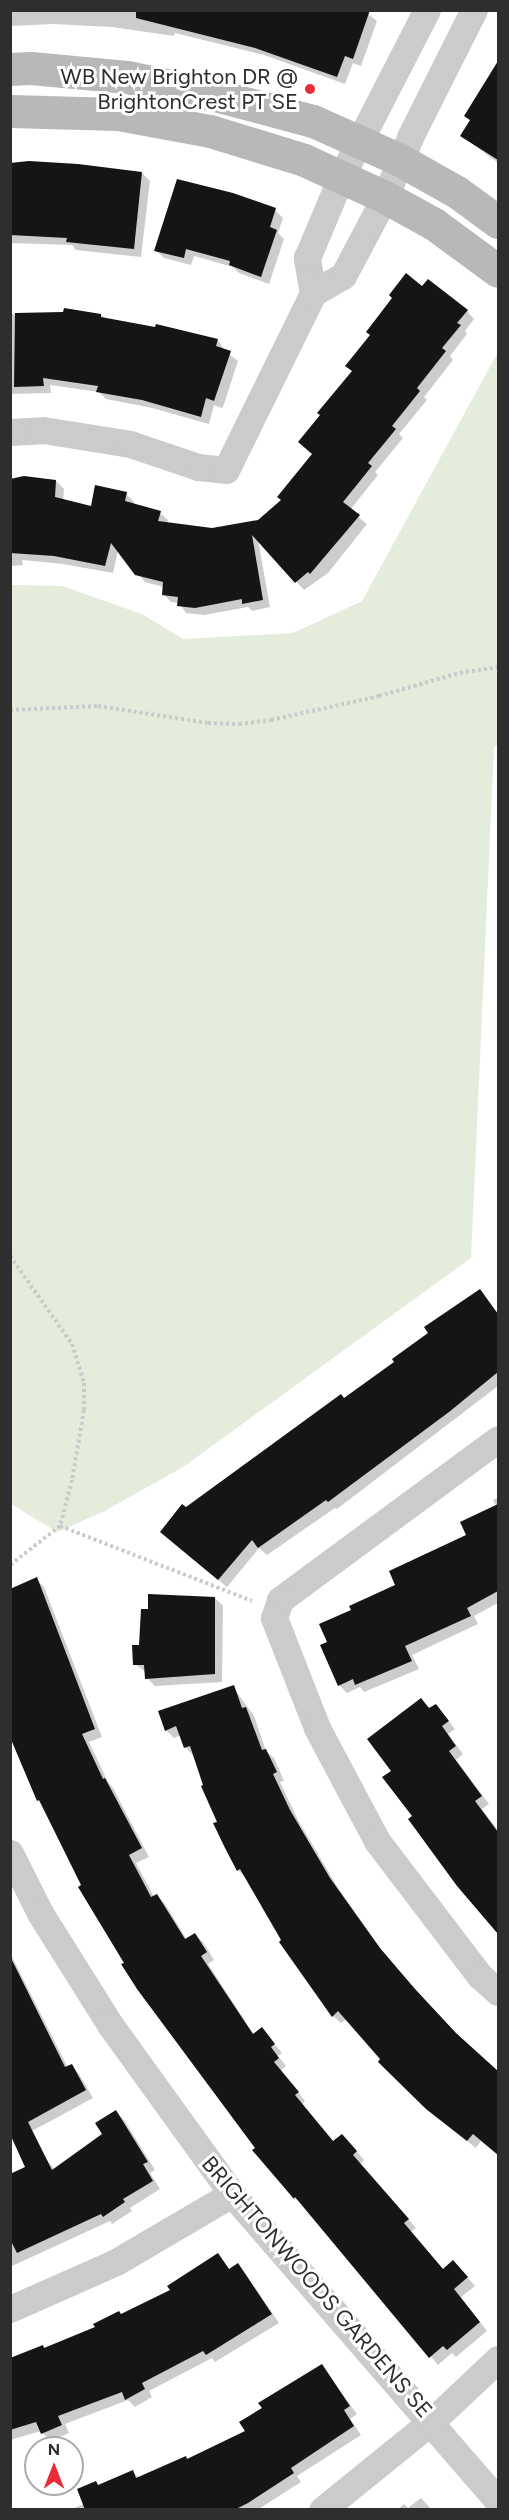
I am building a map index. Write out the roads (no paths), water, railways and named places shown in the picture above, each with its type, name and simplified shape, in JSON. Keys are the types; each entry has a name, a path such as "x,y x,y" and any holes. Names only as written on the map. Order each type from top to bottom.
{"street":[{"path":"313,293 307,258 341,177 428,10"},
{"path":"10,432 43,430 130,444 198,467 226,470 313,293 343,276 385,197 400,159 474,10"},
{"path":"10,69 31,68 127,77 215,95 313,121 400,159 457,192 498,222"},
{"path":"10,111 118,114 210,131 304,159 385,197 434,224 498,271"},
{"path":"498,1439 280,1600 273,1618 317,1728 377,1841 480,1976 498,1992"},
{"name":"BRIGHTONWOODS GARDENS SE","path":"10,1853 40,1913 111,2026 232,2193 432,2421 498,2501"},
{"path":"10,2309 116,2262 232,2193"},
{"path":"322,2510 432,2421 498,2359"}],"place":[{"name":"WB New Brighton DR @ BrightonCrest PT SE","path":"310,89"}]}
